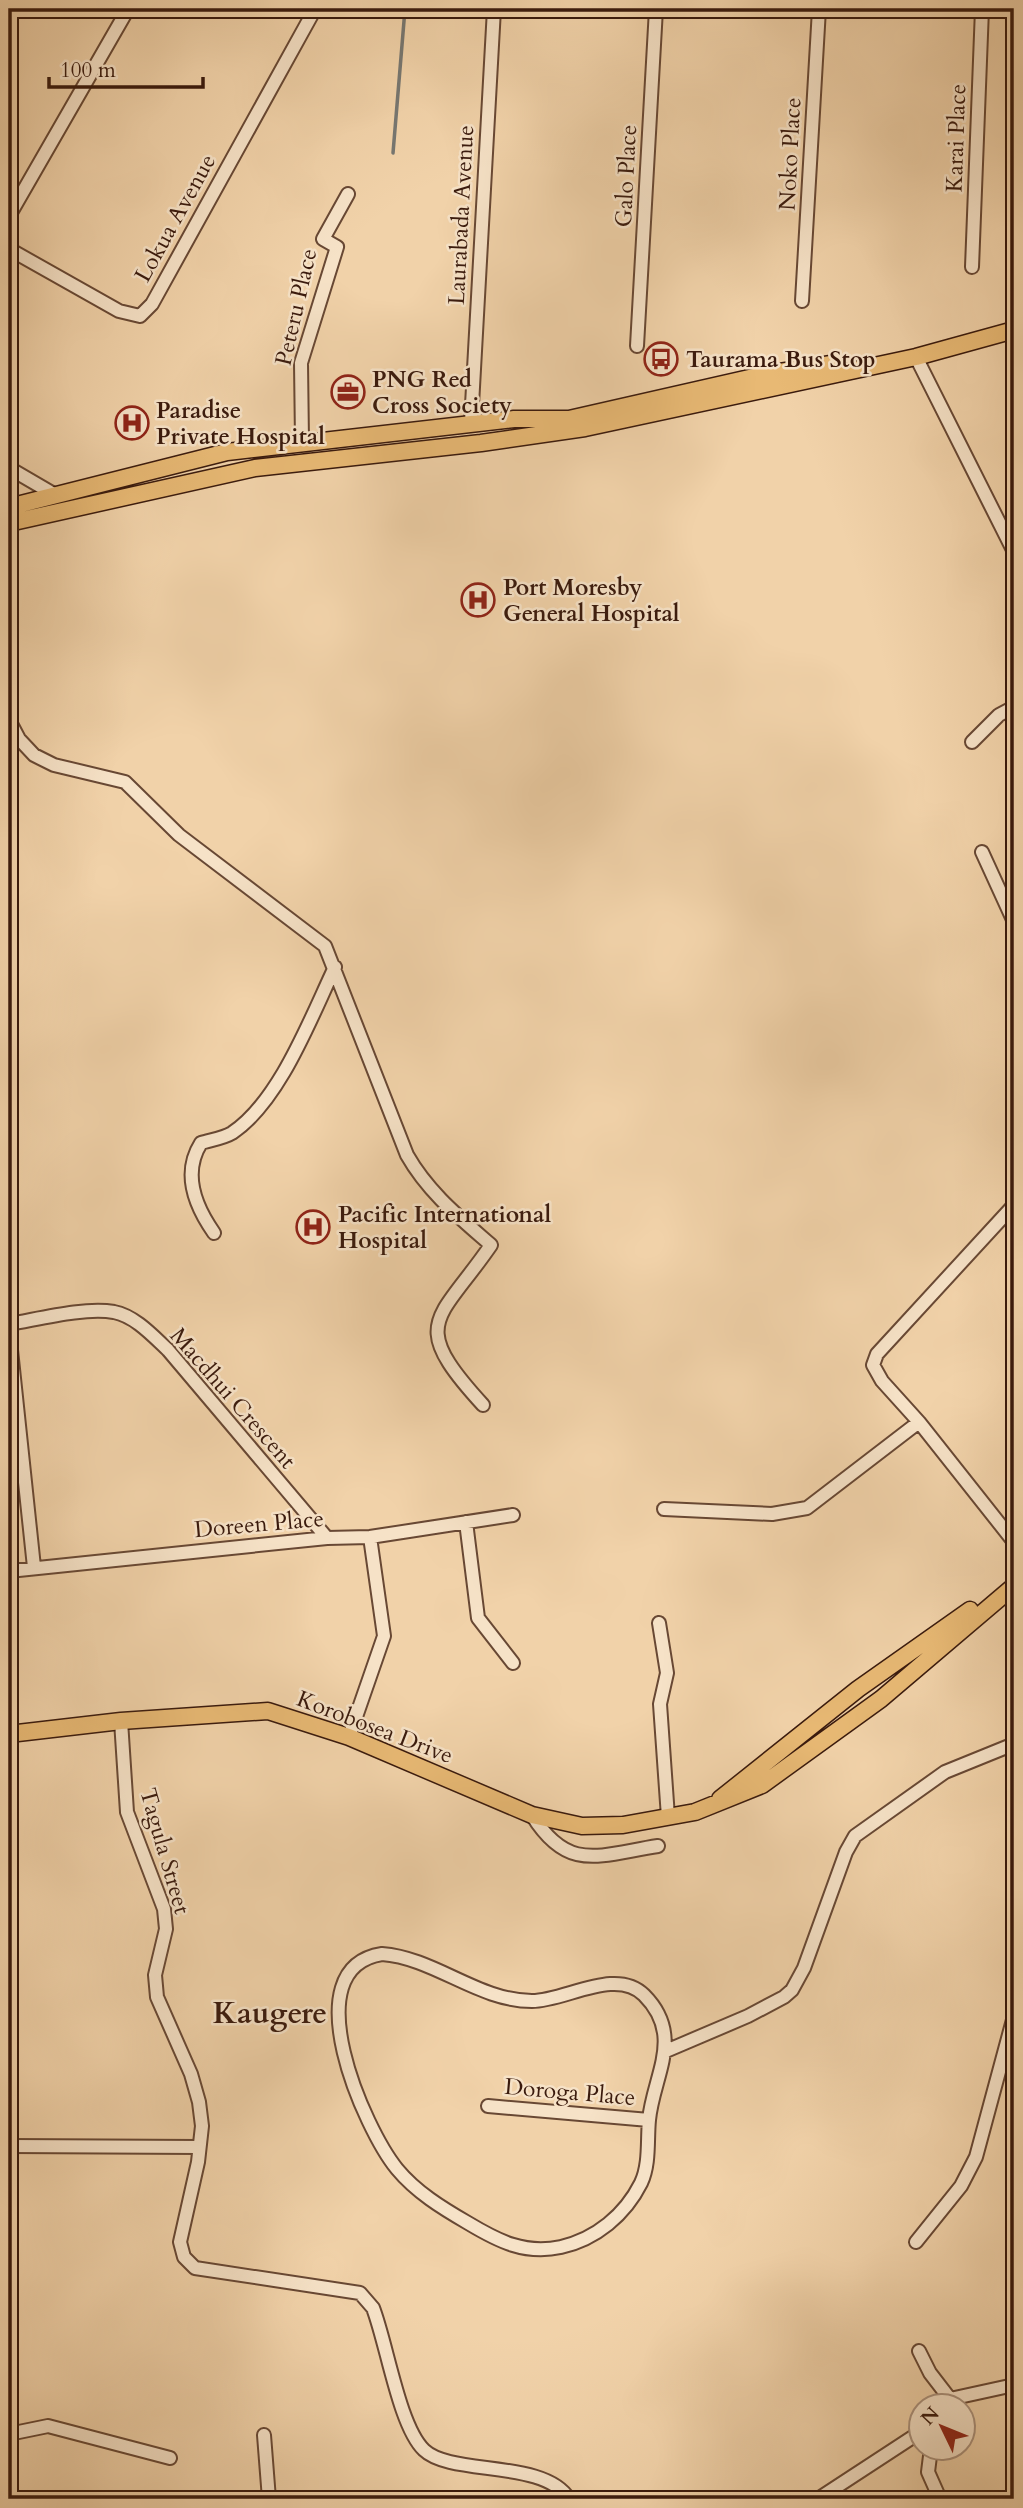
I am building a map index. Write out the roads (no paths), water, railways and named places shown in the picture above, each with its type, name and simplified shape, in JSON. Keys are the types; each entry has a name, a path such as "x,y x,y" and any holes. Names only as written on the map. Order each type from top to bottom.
{"main road":[{"path":"9,507 227,453 302,441 514,419 569,419 767,374 890,354 1014,322"},
{"path":"9,523 255,468 481,443 585,428 916,357 1014,330"},
{"name":"Korobosea Drive","path":"9,1734 121,1721 268,1711 349,1737 532,1815 563,1823 602,1828 668,1817 762,1785 881,1699 1014,1585"}],"street":[{"path":"9,216 128,9"},
{"name":"Lokua Avenue","path":"9,249 119,311 140,316 152,304 315,9"},
{"name":"Laurabada Avenue","path":"471,424 494,9"},
{"name":"Galo Place","path":"637,346 656,9"},
{"name":"Noko Place","path":"803,301 820,9"},
{"path":"934,9 1014,10"},
{"name":"Karai Place","path":"972,267 982,10"},
{"name":"Peteru Place","path":"302,441 301,363 337,247 323,239 348,194"},
{"path":"916,357 1014,552"},
{"path":"9,468 57,496"},
{"path":"972,742 999,715 1014,707"},
{"path":"9,720 19,739 34,755 54,765 125,782 179,835 325,946 391,1120 407,1155 419,1176 440,1200 491,1245 472,1272 447,1299 436,1324 442,1353 452,1372 482,1405"},
{"path":"982,852 1014,922"},
{"path":"214,1233 196,1206 192,1157 201,1143 232,1133 259,1107 288,1066 335,967"},
{"path":"1014,1205 877,1354 873,1365 882,1381 919,1422 1014,1542"},
{"name":"Macdhui Crescent","path":"9,1324 114,1312 140,1325 168,1350 327,1538"},
{"path":"9,1331 34,1567"},
{"path":"664,1509 772,1514 807,1508 919,1422"},
{"name":"Doreen Place","path":"9,1571 327,1538 370,1537 513,1515"},
{"path":"466,1522 478,1618 513,1663"},
{"path":"349,1737 384,1636 370,1537"},
{"path":"659,1623 667,1673 660,1704 668,1817"},
{"name":"Tagula Street","path":"121,1721 127,1812 164,1909 166,1929 155,1975 157,1997 191,2074 199,2102 199,2147 180,2242 184,2257 195,2268 360,2293 373,2308 408,2424 425,2451 441,2461 488,2466 552,2482 569,2499"},
{"path":"666,2051 748,2016 792,1990 804,1968 846,1852 855,1836 945,1772 1014,1744"},
{"path":"532,1815 545,1836 576,1856 658,1846"},
{"path":"1014,1900 1014,1921"},
{"path":"382,1954 410,1959 512,2000 534,2001 591,1987 629,1987 645,1996 665,2037 666,2051 649,2120 650,2140 641,2182 610,2224 576,2244 544,2251 503,2244 429,2200 398,2171 377,2143 345,2066 340,2037 344,1987 356,1968 372,1956 382,1954"},
{"path":"916,2242 961,2186 976,2157 1014,2016"},
{"name":"Doroga Place","path":"488,2106 649,2120"},
{"path":"9,2146 199,2147"},
{"path":"919,2351 940,2392"},
{"path":"978,2395 1014,2385"},
{"path":"9,2434 48,2427 170,2458"},
{"path":"264,2435 269,2499"},
{"path":"818,2499 908,2440"},
{"path":"929,2462 928,2472 934,2493 940,2499"}],"waterway":[{"path":"393,153 405,9"}],"place":[{"name":"Taurama Bus Stop","path":"661,359"},
{"name":"PNG Red Cross Society","path":"348,392"},
{"name":"Paradise Private Hospital","path":"132,423"},
{"name":"Port Moresby General Hospital","path":"478,600"},
{"name":"Pacific International Hospital","path":"313,1227"}],"district":[{"name":"Kaugere","path":"270,2013"}]}
